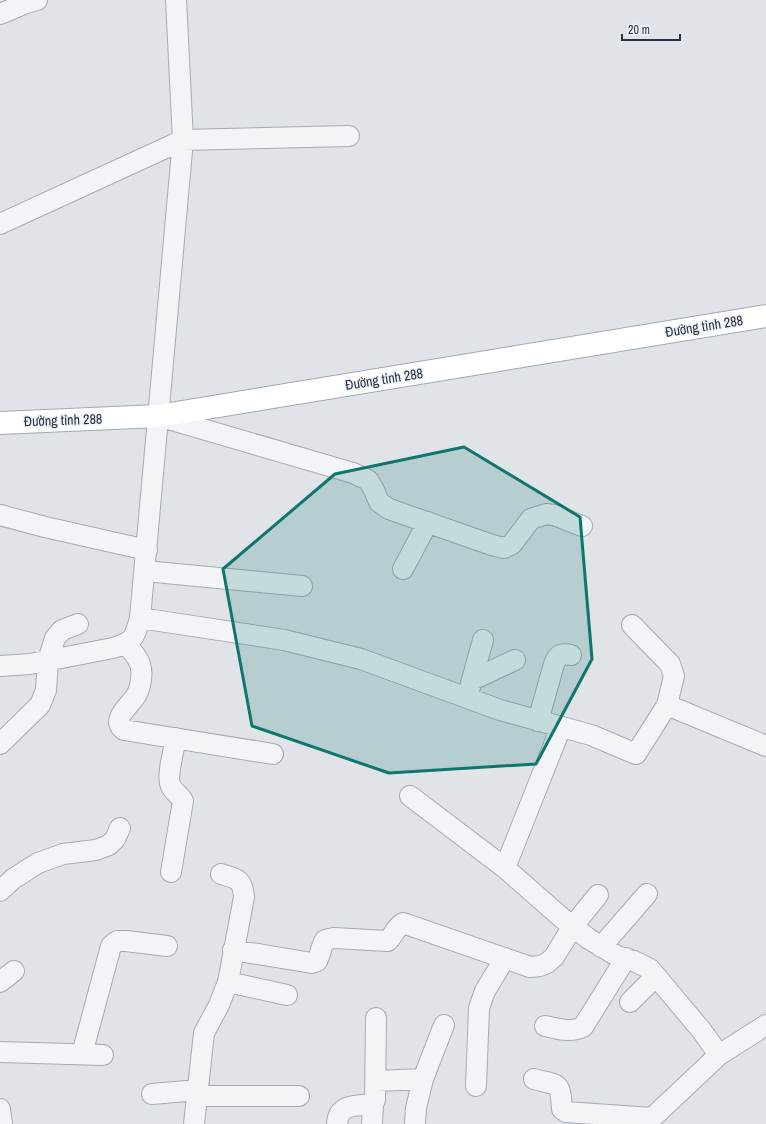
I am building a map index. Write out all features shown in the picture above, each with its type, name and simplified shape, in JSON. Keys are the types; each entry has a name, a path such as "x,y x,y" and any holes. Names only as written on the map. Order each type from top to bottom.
{"main road":[{"name":"Đường tỉnh 288","path":"0,423 158,416 766,316"}],"street":[{"path":"0,14 37,0"},
{"path":"0,666 48,661 114,648 126,644 135,636 140,618 183,140 176,0"},
{"path":"0,224 183,140 349,136"},
{"path":"158,416 353,473 368,480 379,502 390,509 492,545 504,548 512,544 531,519 546,514 554,515 582,526"},
{"path":"0,515 146,550"},
{"path":"403,570 428,522"},
{"path":"145,571 302,586"},
{"path":"140,618 284,640 361,659 469,689 500,710 591,735 636,754 667,705 674,671 670,664 632,625"},
{"path":"0,744 40,705 46,690 48,661 55,638 62,630 78,624"},
{"path":"469,689 483,640"},
{"path":"126,644 140,664 141,679 136,696 121,714 119,719 120,725 124,730 274,754"},
{"path":"538,721 557,656 562,653 572,655"},
{"path":"469,689 515,660"},
{"path":"667,705 766,746"},
{"path":"505,868 560,727"},
{"path":"171,872 183,801 170,784 176,738"},
{"path":"410,796 505,868 562,918 601,947 617,956 626,958 650,969 720,1055"},
{"path":"0,891 13,879 38,863 63,854 96,850 109,845 115,838 120,828"},
{"path":"194,1124 204,1033 219,1005 228,982 244,896 243,885 238,879 221,874"},
{"path":"233,950 312,963 317,961 321,954 322,944 325,940 334,938 388,941 392,937 397,927 403,923 530,967 540,966 547,963 554,956 572,926 598,894"},
{"path":"601,947 647,894"},
{"path":"82,1054 111,946 117,941 126,941 167,946"},
{"path":"476,1086 479,1008 485,991 506,958"},
{"path":"545,1026 569,1031 583,1027 626,958"},
{"path":"630,1002 656,976"},
{"path":"228,982 287,995"},
{"path":"372,1124 373,1104 376,1096 376,1018"},
{"path":"414,1124 423,1078 444,1025"},
{"path":"534,1079 557,1085 562,1095 562,1109 566,1112 650,1121 720,1055 766,1025"},
{"path":"0,1052 103,1054"},
{"path":"376,1081 423,1078"},
{"path":"152,1094 197,1093 299,1096"},
{"path":"337,1124 340,1112 346,1108 373,1104"},
{"path":"0,1109 2,1124"}],"highlighted area":[{"path":"464,447 580,517 592,659 536,764 389,773 252,726 223,569 335,474"}]}
